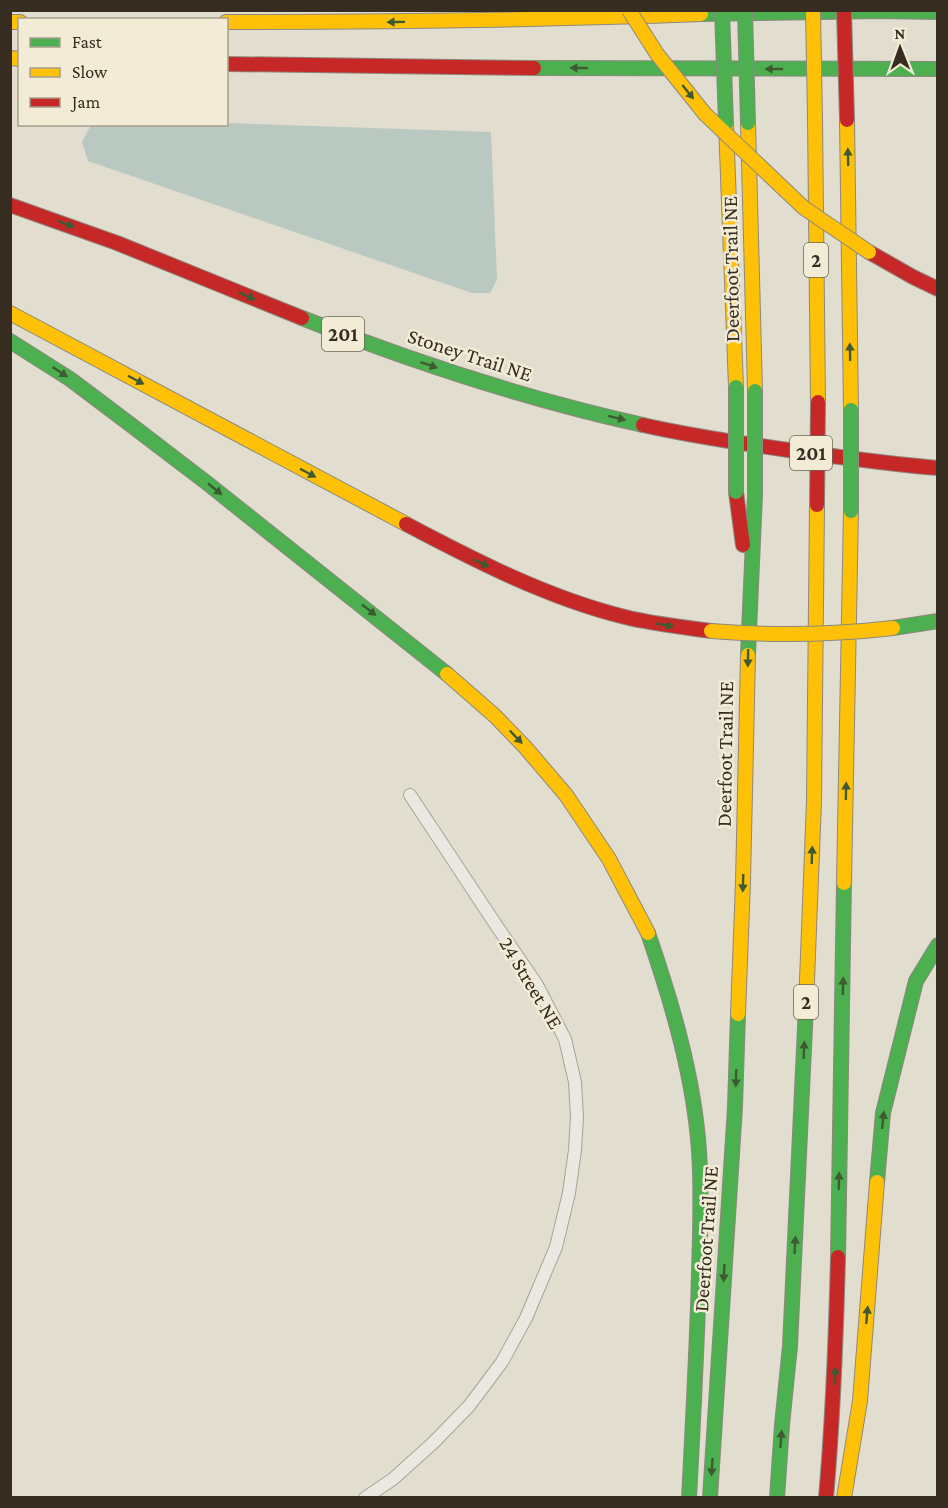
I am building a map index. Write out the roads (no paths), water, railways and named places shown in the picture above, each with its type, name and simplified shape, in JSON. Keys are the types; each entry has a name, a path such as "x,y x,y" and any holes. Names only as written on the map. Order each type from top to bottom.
{"highway":[{"path":"421,10 580,19"},
{"path":"628,10 657,54 705,114 804,208 869,252 938,289"},
{"path":"722,10 736,387 736,492 750,606"},
{"name":"Deerfoot Trail NE","path":"710,1497 735,1107 755,495 755,391 745,10"},
{"name":"2","path":"777,1497 790,1346 814,801 818,402 813,10"},
{"path":"826,1497 837,1337 851,511 848,120 844,10"},
{"path":"228,22 580,19 718,14 934,11"},
{"path":"228,64 621,69 938,69"},
{"name":"Stoney Trail NE","path":"10,205 201,276 260,302 341,333 495,386 684,434 770,448 938,468"},
{"path":"10,314 414,529 488,566 589,606 647,622 762,635 865,632 938,621"},
{"path":"10,341 70,378 207,483 452,678 495,716 525,747 566,795 609,859 648,934 670,1002 691,1086 699,1149 701,1189 698,1332 689,1497"},
{"path":"844,1497 860,1401 883,1113 916,981 938,945"}],"street":[{"name":"24 Street NE","path":"366,1497 393,1479 433,1443 469,1406 502,1362 526,1318 556,1247 569,1193 575,1150 577,1117 575,1082 565,1039 537,985 410,795"}]}
